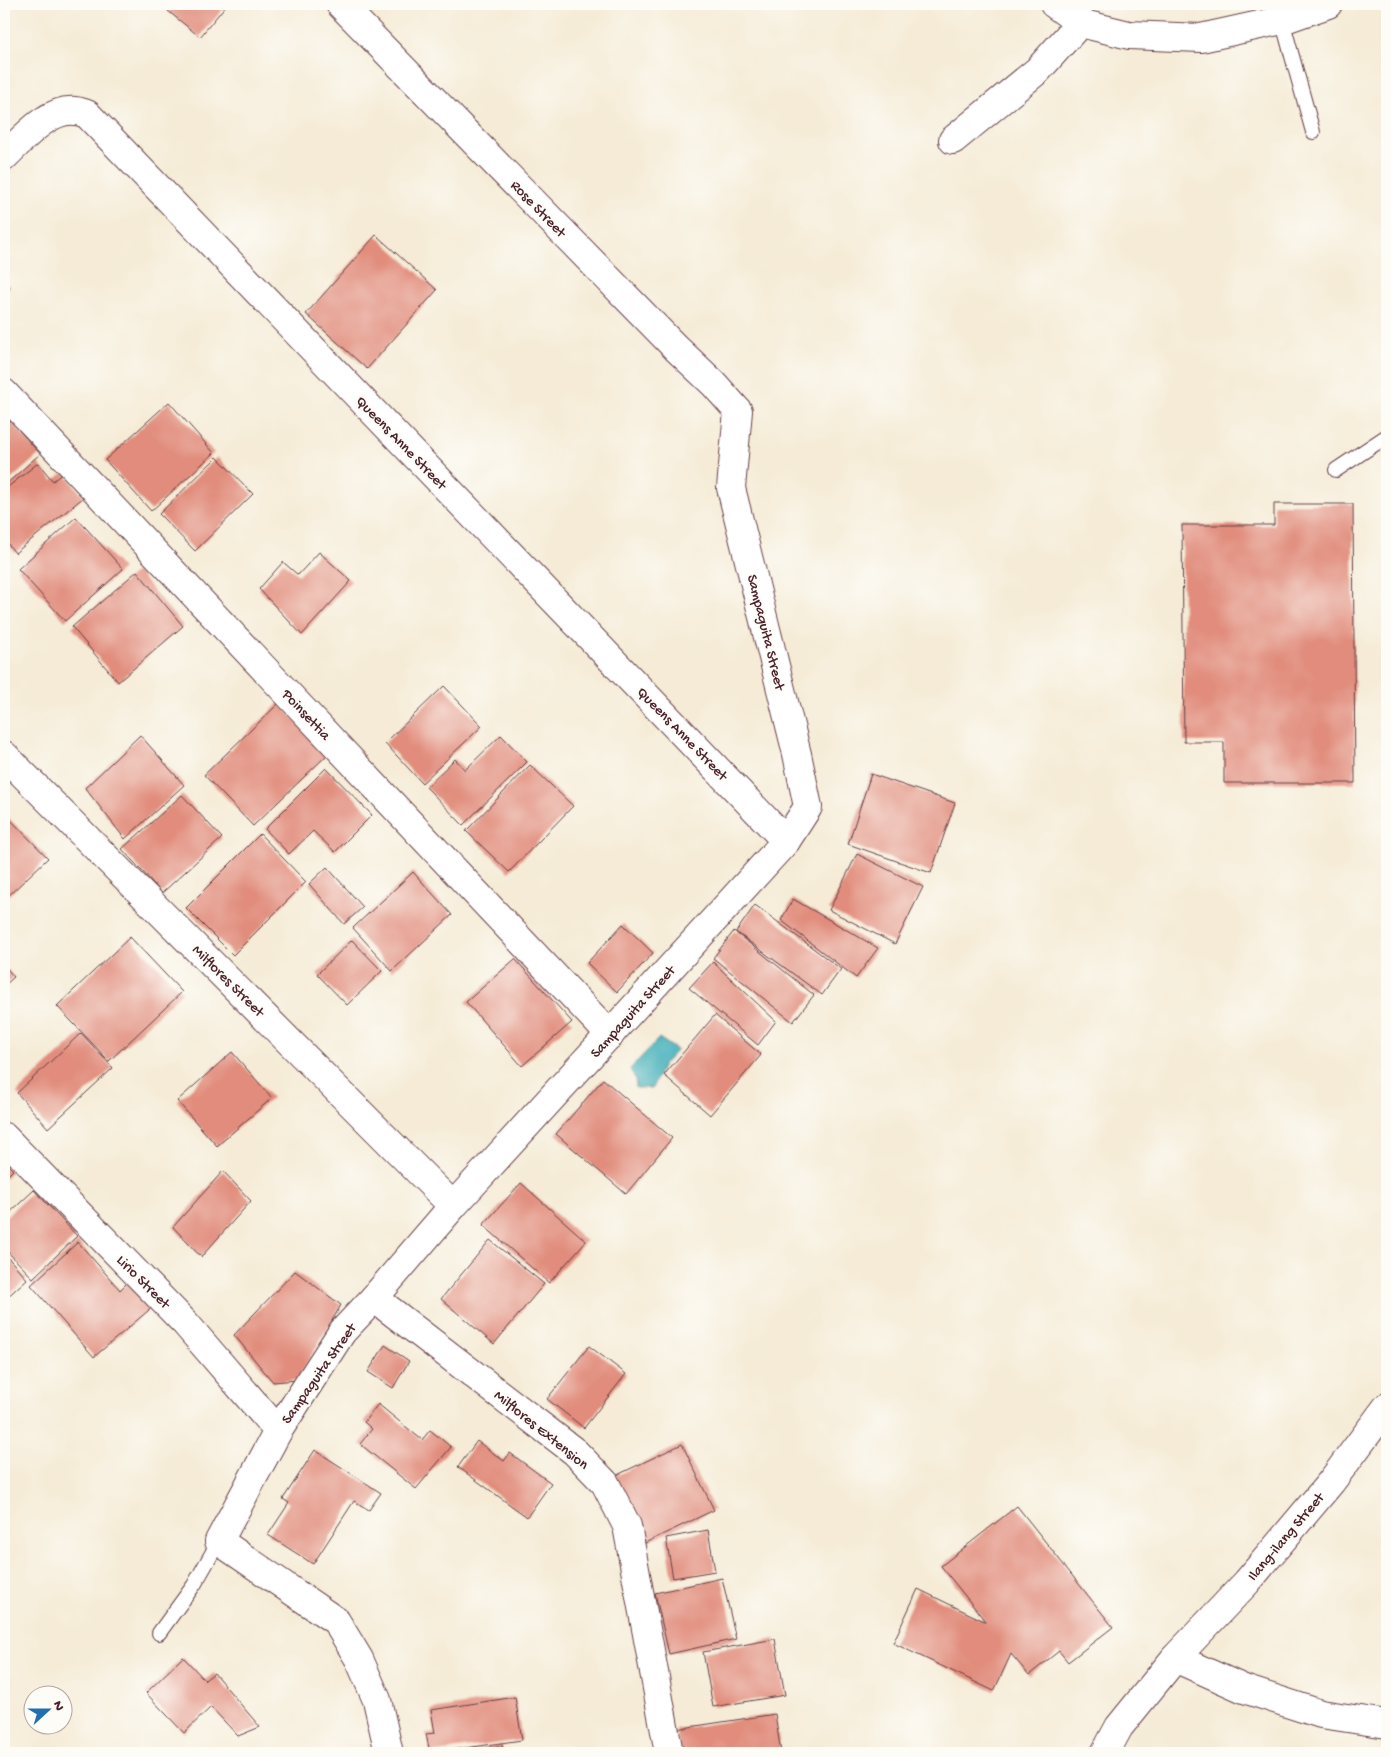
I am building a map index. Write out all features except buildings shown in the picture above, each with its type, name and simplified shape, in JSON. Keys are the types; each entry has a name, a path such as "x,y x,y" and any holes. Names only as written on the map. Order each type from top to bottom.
{"street":[{"name":"Rose Street","path":"340,4 676,348 714,384 738,411"},
{"path":"1054,4 1080,23 1129,35 1201,38 1282,20 1328,4"},
{"path":"953,140 1038,70 1080,23"},
{"name":"Queens Anne Street","path":"4,157 45,120 58,113 75,111 87,114 786,841"},
{"name":"Poinsettia","path":"4,393 610,1035"},
{"name":"Sampaguita Street","path":"219,1541 278,1431 342,1332 374,1298 453,1206 786,841 808,807 797,754 731,488 738,411"},
{"name":"Milflores Street","path":"4,755 453,1206"},
{"name":"Lirio Street","path":"4,1137 186,1324 278,1431"},
{"name":"Milflores Extension","path":"374,1298 575,1452 605,1482 627,1526 670,1753"},
{"name":"Ilang-ilang Street","path":"1105,1753 1119,1727 1175,1658 1253,1575 1331,1482 1387,1407"},
{"path":"219,1541 336,1621 359,1659 377,1700 389,1753"},
{"path":"1175,1658 1244,1689 1321,1714 1387,1724"}],"lane":[{"path":"1282,20 1312,132"},
{"path":"1336,470 1387,436"},
{"path":"159,1633 194,1585 219,1541"}],"water":[{"path":"659,1038 677,1050 663,1065 652,1088 636,1088 635,1079 630,1069"}]}
